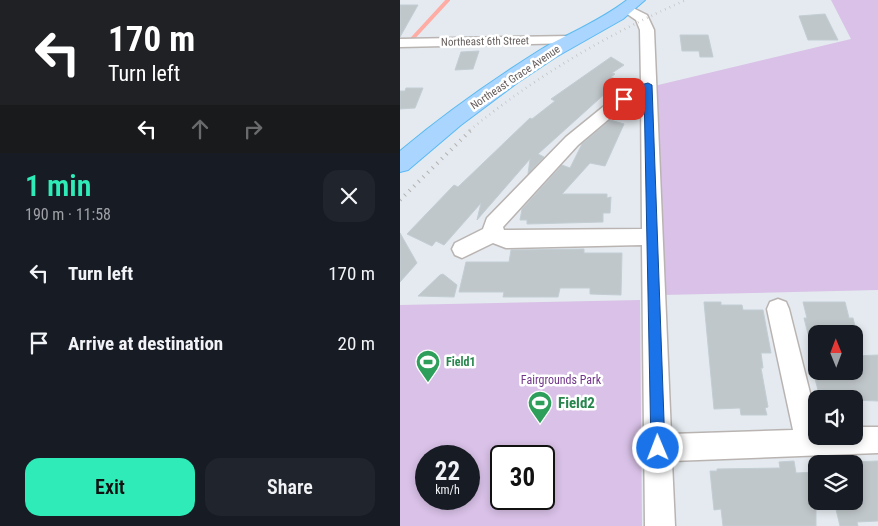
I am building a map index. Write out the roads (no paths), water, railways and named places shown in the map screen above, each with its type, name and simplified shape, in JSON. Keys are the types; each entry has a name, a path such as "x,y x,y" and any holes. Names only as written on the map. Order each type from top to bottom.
{"main road":[{"name":"Northeast Grace Avenue","path":"400,164 496,86 632,4"}],"street":[{"path":"632,4 642,18 647,30 660,526"},
{"name":"Northeast 6th Street","path":"400,43 571,40"},
{"path":"648,85 636,88 572,141 497,220 493,229 497,236 506,240 652,237"},
{"path":"462,249 494,233"},
{"path":"778,309 808,438"},
{"path":"863,440 878,440"},
{"path":"658,448 808,442"}],"waterway":[{"path":"412,39 448,0"}],"railway":[{"path":"470,130 547,74 629,27 686,0"},
{"path":"400,200 472,129"}],"place":[{"name":"Field1","path":"428,383"},
{"name":"Field2","path":"540,424"}],"park label":[{"name":"Fairgrounds Park","path":"561,380"}]}
